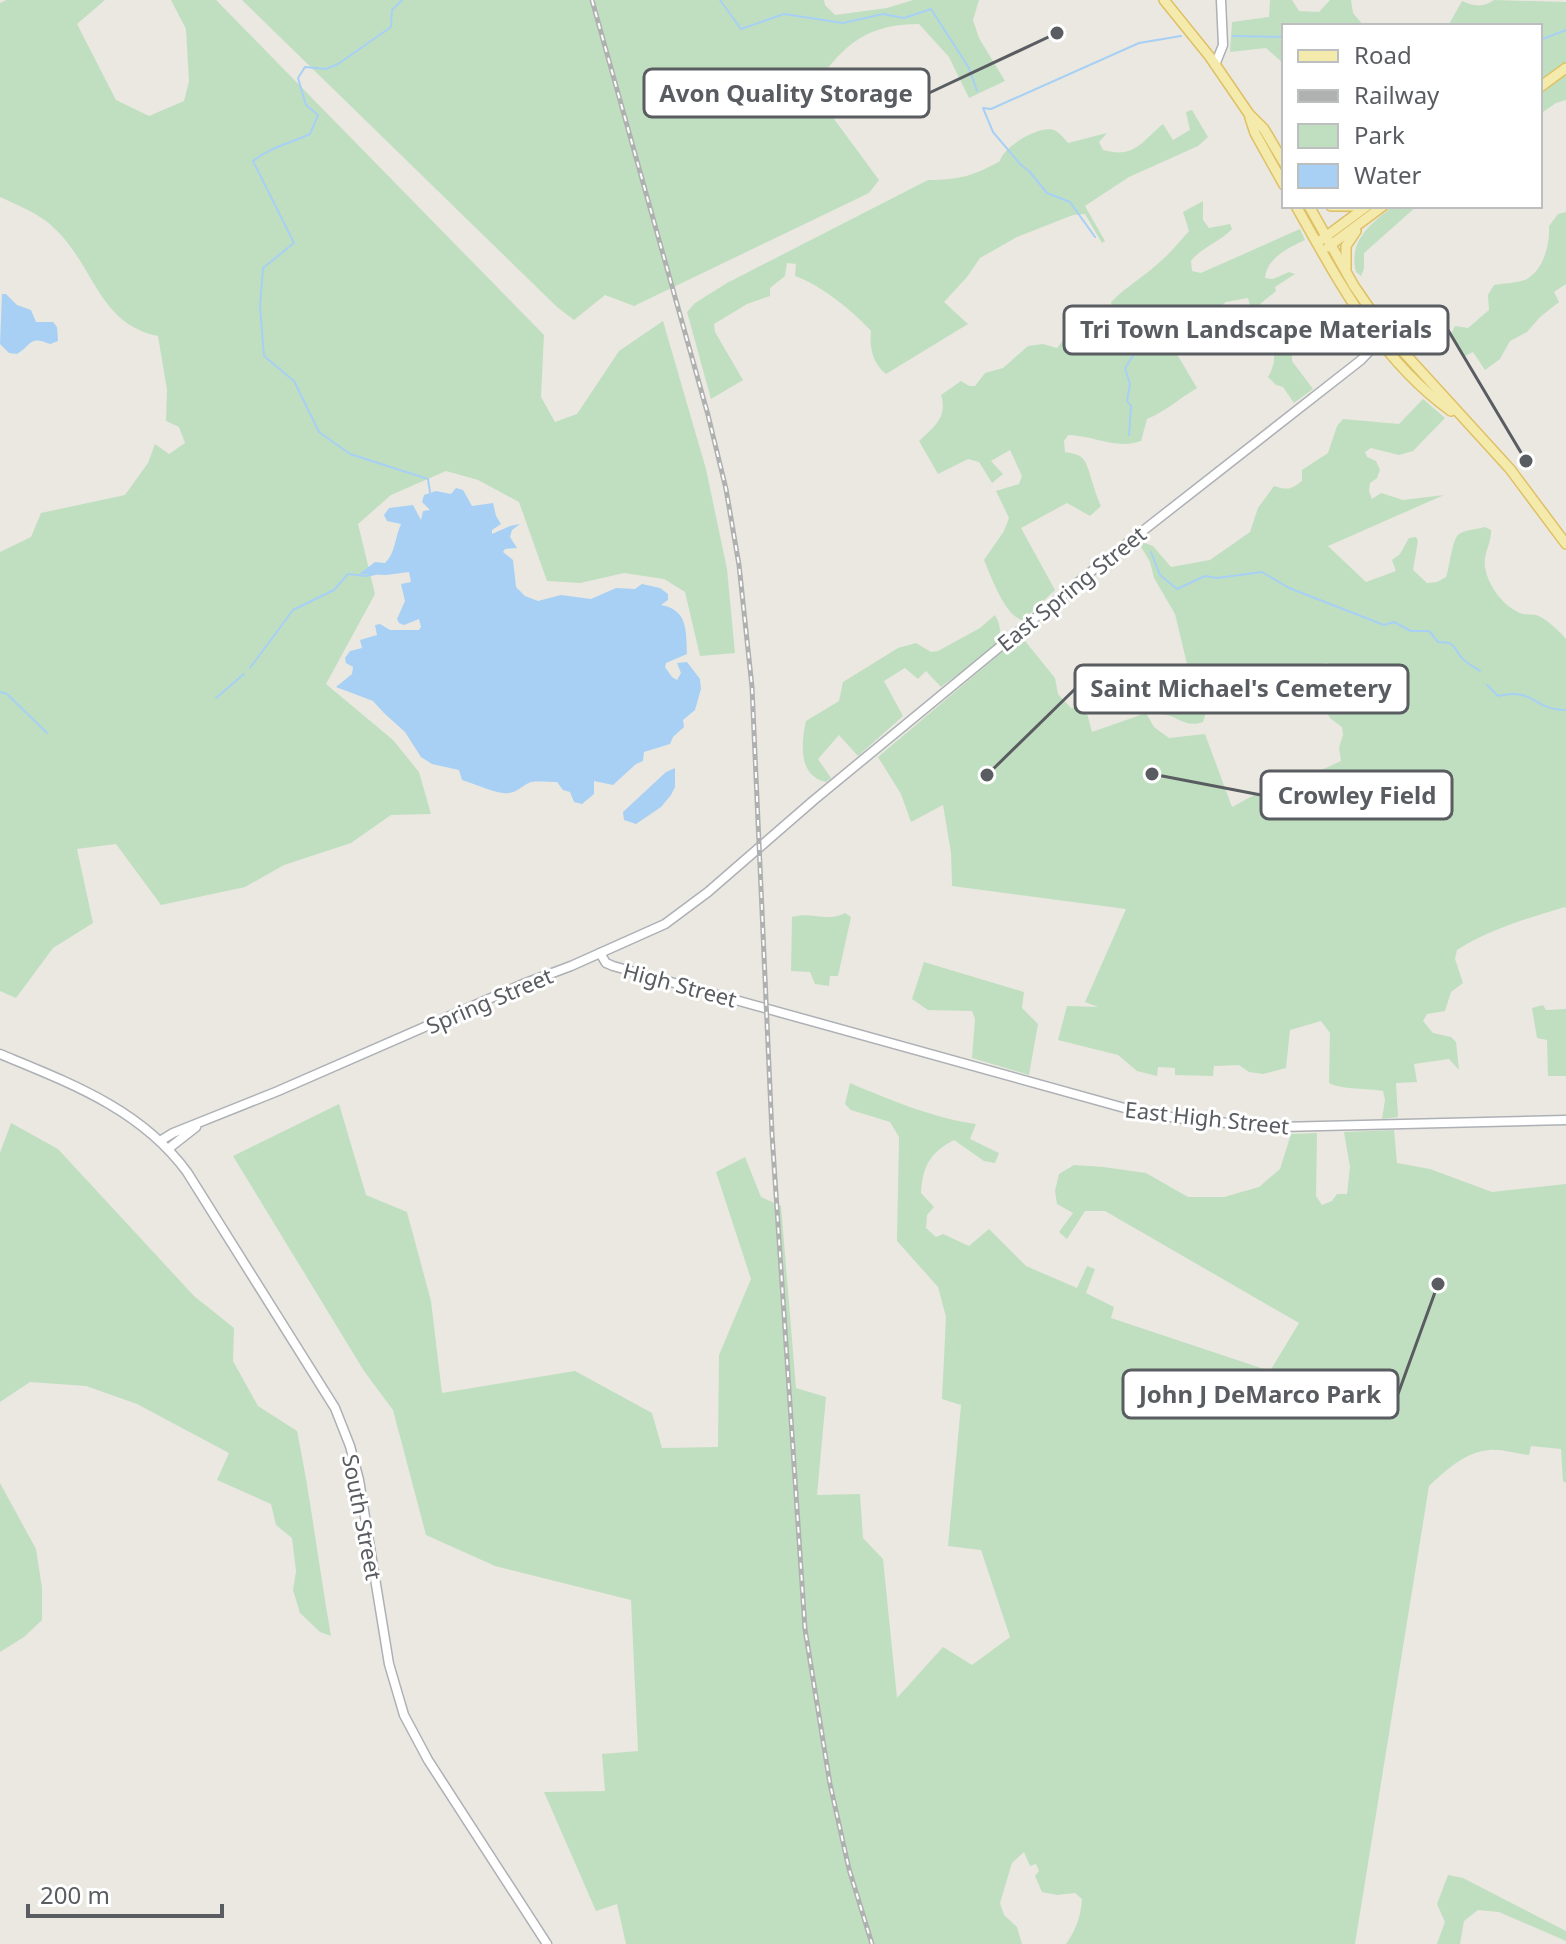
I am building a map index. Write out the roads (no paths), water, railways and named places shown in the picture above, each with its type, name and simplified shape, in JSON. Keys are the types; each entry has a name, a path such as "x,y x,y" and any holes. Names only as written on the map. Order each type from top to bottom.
{"main road":[{"path":"1164,0 1249,114 1264,129 1282,160"},
{"path":"1215,65 1223,45 1221,0"},
{"path":"1542,86 1566,68"},
{"path":"1249,114 1255,133 1282,181"},
{"path":"1297,208 1354,308 1510,469 1566,544"},
{"path":"1310,208 1383,338"},
{"path":"1319,247 1369,210"},
{"path":"1346,272 1346,246 1369,210"},
{"name":"East Spring Street","path":"759,847 1090,571 1350,369 1383,338"},
{"name":"Spring Street","path":"160,1141 170,1134 201,1124 665,924 708,892 759,847"},
{"name":"High Street","path":"600,953 606,963 613,966 766,1007"},
{"name":"East High Street","path":"766,1007 1068,1094 1155,1115 1280,1127 1566,1120"},
{"name":"South Street","path":"0,1054 103,1099 135,1120 168,1149 187,1172 335,1408 359,1480 389,1664 404,1715 428,1760 547,1944"},
{"name":"Spring Street","path":"168,1149 201,1124"}],"water":[{"path":"2,294 31,310 36,322 53,322 57,327 58,341 50,344 38,340 17,354 9,353 0,344"},
{"path":"456,488 463,490 472,506 493,503 501,524 492,530 492,534 520,524 512,530 510,537 517,548 503,552 513,560 516,587 525,596 538,601 561,595 591,599 616,588 635,589 642,584 660,588 668,594 668,600 661,605 676,611 684,622 687,654 666,663 665,667 677,680 681,673 677,663 687,662 700,679 701,689 695,710 683,720 684,727 670,744 644,752 643,761 613,785 594,781 594,794 582,804 574,802 570,792 563,790 557,782 531,782 508,793 462,780 459,770 432,764 421,757 405,732 373,701 336,687 352,674 353,667 346,663 345,658 350,651 362,648 360,640 377,635 375,625 380,624 390,630 419,630 421,627 419,619 404,625 397,619 405,601 401,584 411,582 409,572 359,574 375,562 385,563 391,555 401,524 387,521 384,515 389,508 413,505 421,520 423,511 430,510 422,502 424,495 436,491 451,494"},
{"path":"675,768 675,787 661,807 636,824 624,820 623,812 666,772"}],"waterway":[{"path":"402,0 392,10 391,27 338,64 326,69 305,67 298,78 306,105 318,115 310,134 253,161 294,243 263,268 260,307 264,356 294,381 319,432 350,454 428,479 430,492"},
{"path":"720,0 741,29 784,14 843,23 883,14 904,18 931,9 969,68 977,91"},
{"path":"1542,39 1566,30"},
{"path":"1095,237 1070,202 1047,193 1021,165 993,132 983,108 991,109 1139,43 1181,36"},
{"path":"1233,36 1282,37"},
{"path":"1121,306 1142,342 1125,368 1130,384 1127,401 1131,406 1129,435"},
{"path":"1151,552 1160,575 1177,589 1205,576 1217,578 1262,572 1289,588 1384,625 1394,622 1411,631 1429,631 1438,642 1452,644 1465,661 1480,671"},
{"path":"250,668 293,610 334,590 348,574 375,574"},
{"path":"216,698 244,674"},
{"path":"1487,685 1498,696 1519,694 1546,707 1566,710"},
{"path":"0,692 7,694 47,733"}],"railway":[{"path":"592,0 708,415 726,489 739,565 752,687 772,1134 805,1629 830,1784 849,1869 872,1944"}],"place":[{"name":"Avon Quality Storage","path":"1057,33"},
{"name":"Tri Town Landscape Materials","path":"1526,461"},
{"name":"Crowley Field","path":"1152,774"},
{"name":"Saint Michael's Cemetery","path":"987,775"},
{"name":"John J DeMarco Park","path":"1438,1284"}]}
